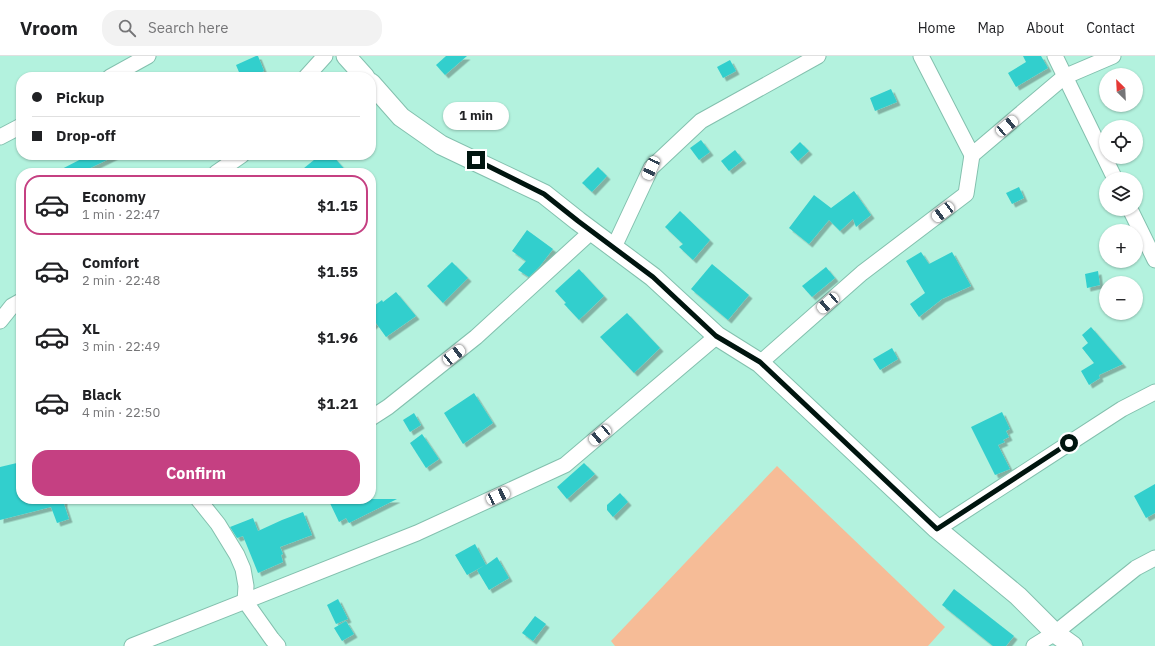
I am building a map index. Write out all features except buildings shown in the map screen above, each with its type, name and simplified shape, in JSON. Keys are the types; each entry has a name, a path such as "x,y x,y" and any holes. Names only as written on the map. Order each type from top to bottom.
{"street":[{"path":"119,72 148,56"},
{"path":"311,72 325,56"},
{"path":"346,56 360,72"},
{"path":"614,248 651,168 695,126 701,121 818,56"},
{"path":"760,362 862,274 966,194 972,155 921,56"},
{"path":"1055,56 1112,172"},
{"path":"972,155 1064,77 1113,56"},
{"path":"376,89 401,117 441,145 544,194 653,277 716,336 760,362 937,529 1018,596 1055,633 1073,646"},
{"path":"0,137 16,129"},
{"path":"223,168 235,160"},
{"path":"1133,216 1155,260"},
{"path":"376,415 388,407 476,337 592,231"},
{"path":"0,321 12,306 16,304"},
{"path":"132,646 417,533 566,465 716,336"},
{"path":"937,529 1122,409 1155,392"},
{"path":"202,504 218,524 237,555 243,569 246,586 245,601 278,646"},
{"path":"1034,646 1055,633 1136,568 1155,558"}],"shaded area":[{"path":"777,466 945,627 928,646 615,646 611,641"}],"route":[{"path":"476,160 544,194 653,277 716,336 760,362 937,529 1069,443"}]}
